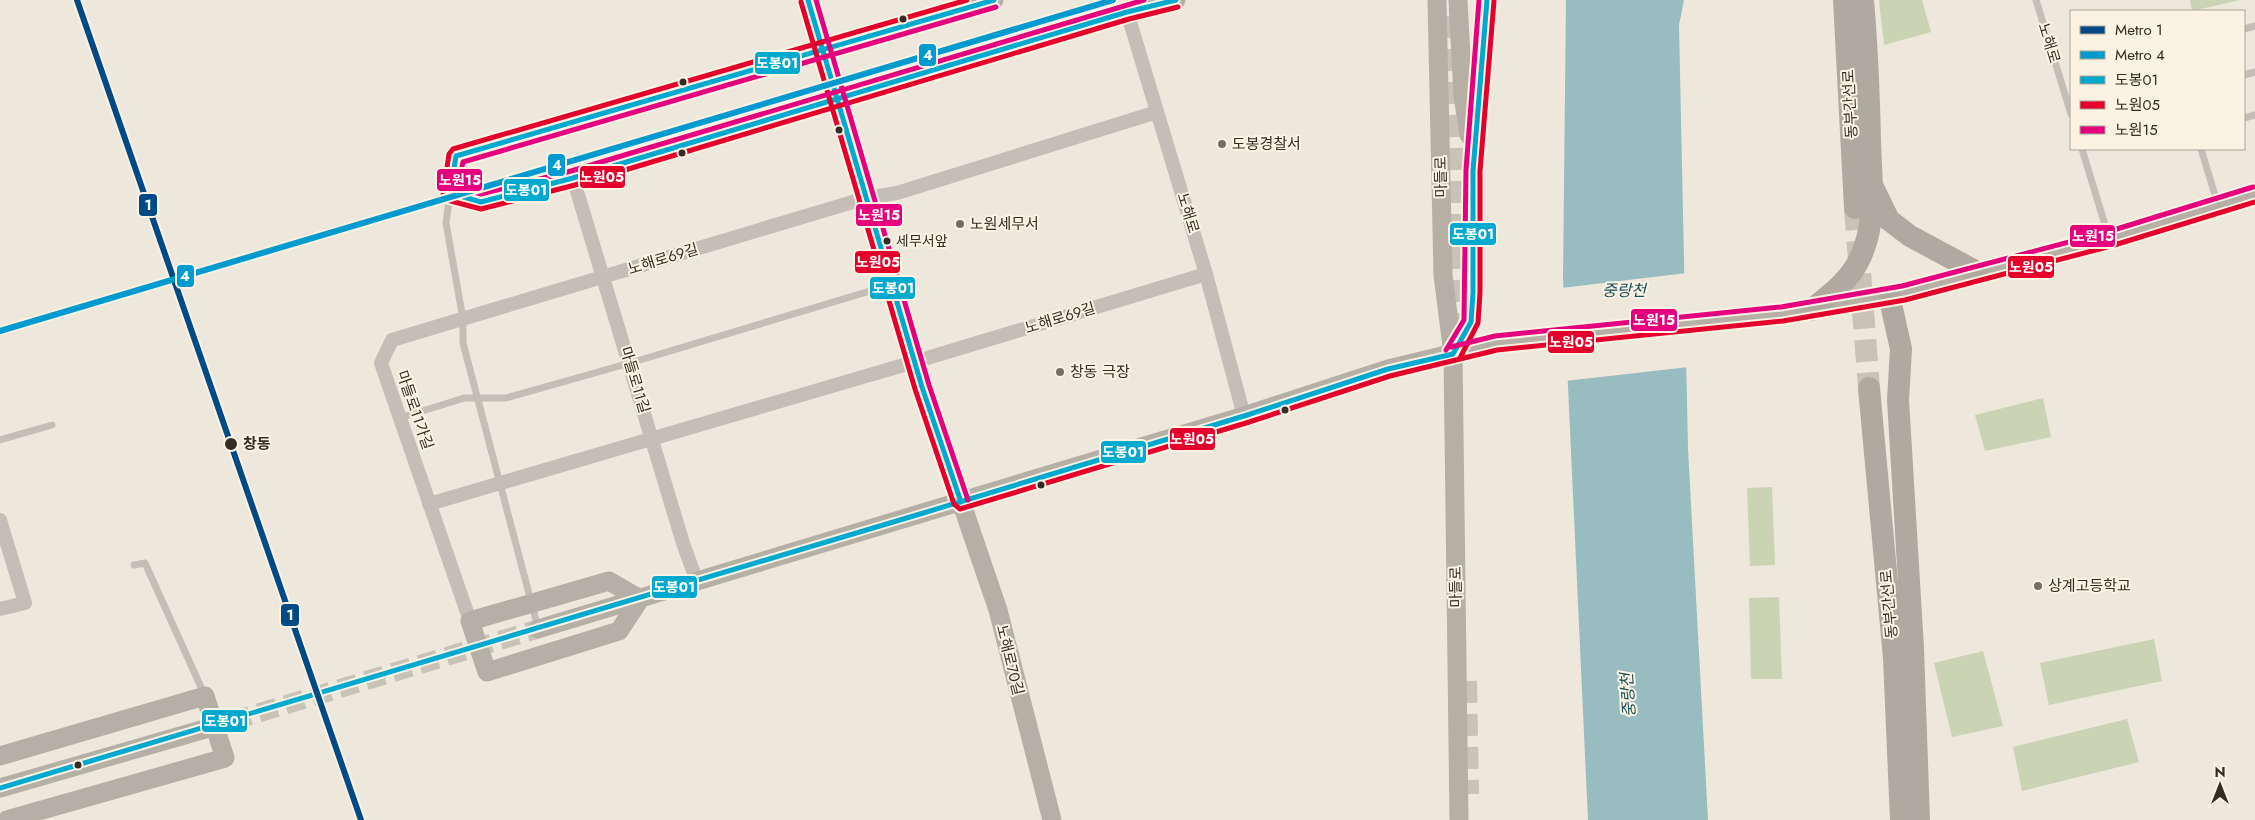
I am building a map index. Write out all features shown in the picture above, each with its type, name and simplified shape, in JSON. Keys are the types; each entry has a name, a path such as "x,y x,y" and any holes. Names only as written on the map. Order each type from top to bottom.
{"highway":[{"name":"동부간선로","path":"1844,0 1856,208"},
{"path":"1811,310 1840,286 1858,262 1868,237 1871,184 1868,62 1862,0"},
{"path":"1871,184 1889,220 1910,236 1977,272"},
{"path":"1889,296 1901,349 1898,400 1913,648 1919,820"},
{"name":"동부간선로","path":"1869,388 1894,658 1901,820"}],"main road":[{"path":"808,0 914,362 961,502"},
{"path":"994,0 456,156 450,193 481,202 573,178 1127,12 1176,0"},
{"name":"마들로","path":"1437,0 1443,274 1453,354 1459,820"},
{"path":"1458,0 1463,96 1473,171"},
{"path":"1453,354 1471,322 1474,293 1473,171 1487,0"},
{"path":"538,629 1244,416 1388,369 1496,343 1782,314 1889,296 2109,239 2255,194"},
{"name":"노해로70길","path":"961,502 998,610 1052,820"},
{"path":"609,581 640,599 619,631 487,672 470,621 609,581"},
{"path":"0,756 205,696 225,758 7,820"},
{"path":"0,788 204,729"}],"street":[{"name":"노해로","path":"1127,12 1206,274 1244,416"},
{"name":"노해로69길","path":"604,276 866,198 897,193 1157,112"},
{"name":"마들로11길","path":"573,178 697,582"},
{"name":"노해로69길","path":"653,438 1206,274"},
{"name":"마들로11가길","path":"470,621 382,363 392,340 604,276"},
{"path":"429,504 653,438"},
{"path":"0,520 25,603 0,609"}],"lane":[{"name":"노해로","path":"2036,0 2070,111"},
{"path":"2082,150 2109,239"},
{"path":"2201,150 2218,205"},
{"path":"450,193 446,223 463,320 463,343 538,629"},
{"path":"400,418 464,398 506,398 892,285"},
{"path":"0,440 52,425"},
{"path":"134,565 145,563 205,696"}],"green space":[{"path":"1879,0 1922,0 1931,32 1884,45"},
{"path":"2190,0 2240,0 2196,10 2192,10"},
{"path":"2043,398 2051,437 1985,451 1975,415"},
{"path":"1772,487 1775,565 1750,566 1747,488"},
{"path":"1779,597 1782,679 1751,679 1749,598"},
{"path":"2154,639 2162,681 2049,705 2040,663"},
{"path":"1983,651 2003,726 1952,737 1934,663"},
{"path":"2127,719 2139,762 2022,791 2013,747"}],"water":[{"name":"중랑천","path":"1566,0 1684,0 1679,25 1688,449 1708,820 1588,820 1563,278"}],"pier":[{"path":"1687,273 1689,367 1565,381 1561,288"}],"tunnel":[{"path":"1451,16 1457,336"},
{"path":"1855,208 1869,388"},
{"path":"205,729 538,629"},
{"path":"1466,681 1468,794"}],"metro line":[{"name":"1","path":"77,0 361,820"},
{"name":"4","path":"0,331 1113,0"}],"transit line":[{"name":"도봉01","path":"808,0 922,387 961,502"},
{"name":"노원15","path":"816,0 929,385 968,500"},
{"name":"노원05","path":"967,0 453,149 449,154 443,195 447,200 481,209 575,185 1129,19 1178,7"},
{"name":"도봉01","path":"994,0 456,156 450,193 481,202 573,178 1127,12 1176,0"},
{"name":"노원15","path":"996,7 463,162 458,188 481,194 571,171 1144,0"},
{"name":"노원15","path":"1446,350 1464,320 1466,170 1479,0"},
{"name":"도봉01","path":"0,788 920,514 1244,416 1388,369 1453,354 1471,322 1473,293 1473,171 1487,0"},
{"name":"노원05","path":"1460,358 1478,323 1480,293 1480,171 1494,1"},
{"name":"노원05","path":"801,2 915,389 954,504 960,509 1246,423 1390,376 1497,350 1783,321 1905,300 2111,246 2255,202"},
{"name":"노원15","path":"1451,347 1495,336 1781,307 1902,286 2107,232 2253,187"}],"place":[{"name":"도봉경찰서","path":"1222,144"},
{"name":"노원세무서","path":"960,224"},
{"name":"세무서앞","path":"887,241"},
{"name":"창동 극장","path":"1060,372"},
{"name":"창동","path":"231,444"},
{"name":"상계고등학교","path":"2038,586"}]}
